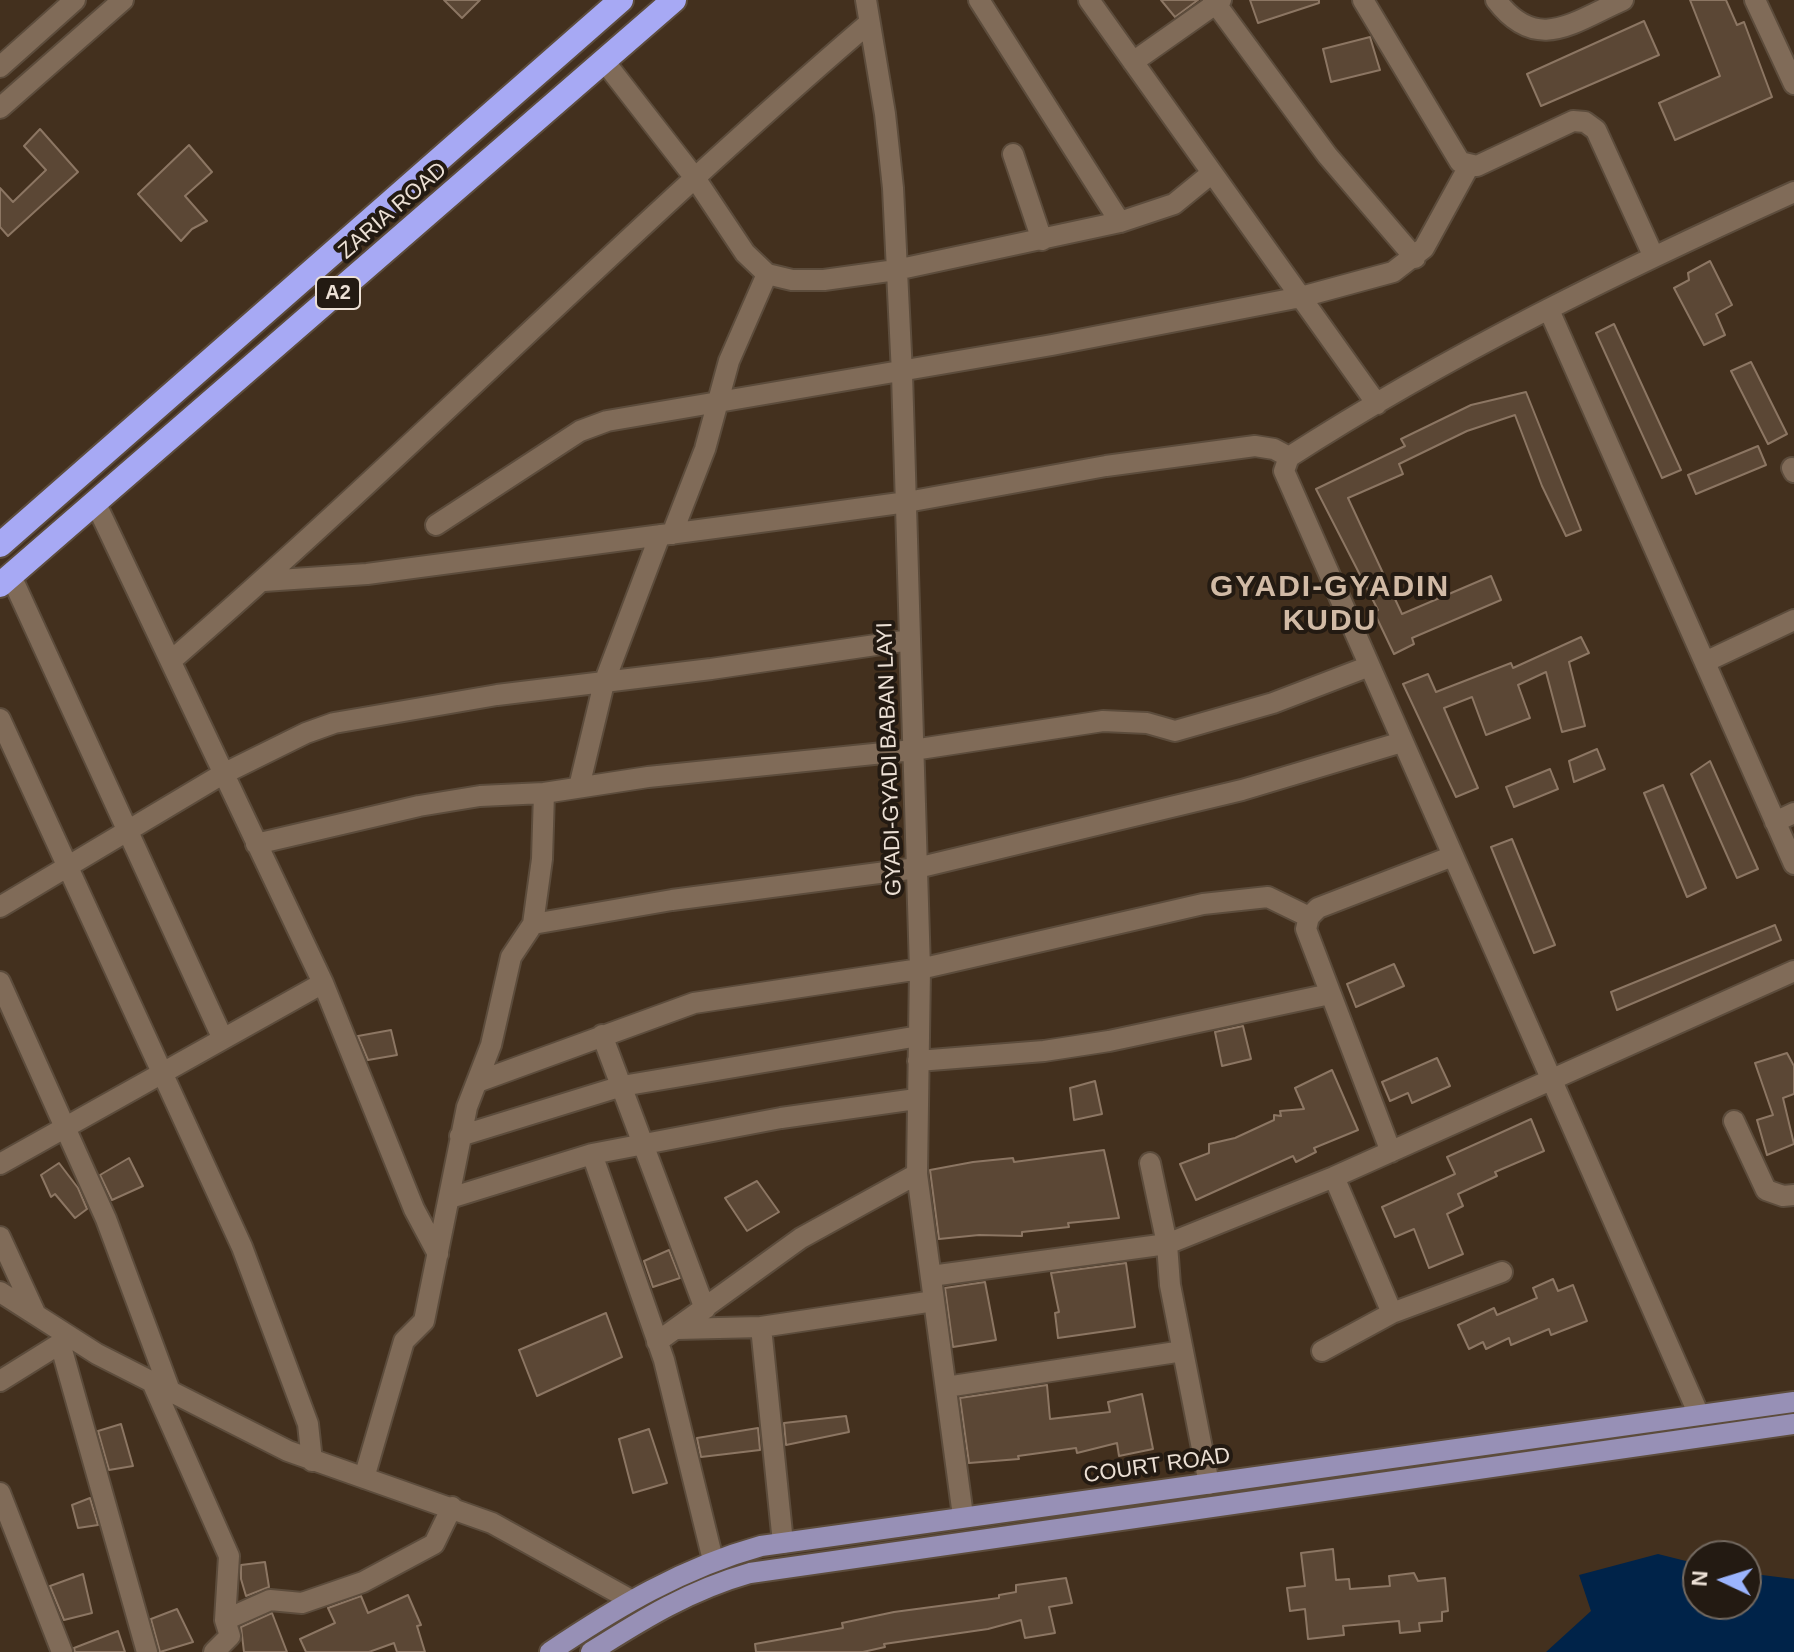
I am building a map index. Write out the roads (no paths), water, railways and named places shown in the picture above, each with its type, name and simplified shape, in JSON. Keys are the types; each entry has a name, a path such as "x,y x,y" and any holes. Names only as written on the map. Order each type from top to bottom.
{"highway":[{"name":"ZARIA ROAD","path":"0,545 621,0"},
{"name":"ZARIA ROAD","path":"6,580 674,0"}],"main road":[{"name":"COURT ROAD","path":"550,1652 629,1599 713,1560 783,1543 1794,1402"},
{"path":"591,1652 674,1600 709,1584 750,1573 1794,1424"}],"street":[{"path":"0,67 75,0"},
{"path":"0,108 123,0"},
{"name":"GYADI-GYADI BABAN LAYI","path":"866,0 885,114 902,374 920,969 917,1174 963,1516"},
{"path":"979,0 1120,222"},
{"path":"1089,0 1377,404"},
{"path":"1363,0 1460,162 1477,166 1573,121 1585,122 1596,130 1653,255"},
{"path":"1496,0 1517,24 1548,30 1623,0"},
{"path":"1755,0 1794,84"},
{"path":"1133,62 1216,1 1327,155 1415,258"},
{"path":"172,660 264,581 695,178 869,23"},
{"path":"604,61 695,178 745,253 767,274 792,280 824,280 896,270 1120,222 1174,204 1212,173"},
{"path":"1013,154 1042,240"},
{"path":"436,525 580,431 620,418 902,374 1301,297 1393,272 1424,248 1469,166"},
{"path":"1699,1415 1285,481 1284,471 1289,457 1377,404 1653,255 1794,192"},
{"path":"579,787 604,683 719,402 729,361 767,274"},
{"path":"1549,310 1705,662 1785,817 1794,864"},
{"path":"264,581 367,574 907,502 1106,466 1255,446 1274,449 1289,457"},
{"path":"96,504 172,660 221,775 323,983 414,1209 438,1254"},
{"path":"6,580 130,830 222,1037"},
{"path":"1705,662 1794,620"},
{"path":"0,907 221,775 306,733 334,723 497,695 910,640"},
{"path":"256,844 419,806 480,796 544,793 913,750 1103,721 1147,723 1175,731 1273,703 1367,667"},
{"path":"0,719 242,1247 308,1424 312,1461"},
{"path":"533,924 672,900 917,868 1242,790 1402,742"},
{"path":"364,1478 404,1341 424,1321 460,1136 491,1045 511,957 533,924 542,859 544,793"},
{"path":"1391,1152 1308,939 1309,917 1318,908 1453,856"},
{"path":"477,1082 694,1003 920,969 1203,904 1268,897 1309,917"},
{"path":"931,1276 1167,1244 1334,1177 1794,971"},
{"path":"0,982 106,1219 161,1387 229,1556 225,1620 230,1636 214,1652"},
{"path":"0,1164 323,983"},
{"path":"918,1061 1109,1041 1330,994"},
{"path":"602,1035 705,1309"},
{"path":"460,1136 622,1086 919,1036"},
{"path":"450,1198 592,1154 781,1118 916,1099"},
{"path":"1734,1121 1766,1190 1783,1196 1794,1195"},
{"path":"592,1154 681,1421 713,1560"},
{"path":"1150,1163 1209,1484"},
{"path":"657,1342 801,1238 917,1174"},
{"path":"1334,1177 1392,1313"},
{"path":"0,1237 35,1313"},
{"path":"1322,1351 1392,1313 1502,1272"},
{"path":"0,1292 35,1313 65,1341 312,1461 492,1523 629,1599"},
{"path":"677,1329 761,1327 934,1301"},
{"path":"761,1327 783,1543"},
{"path":"0,1381 65,1341"},
{"path":"65,1341 147,1652"},
{"path":"946,1387 1183,1351"},
{"path":"0,1493 62,1652"},
{"path":"225,1620 270,1600 302,1603 363,1582 434,1544 452,1507"}],"water":[{"path":"1658,1554 1682,1560 1682,1620 1762,1620 1762,1575 1794,1579 1794,1652 1546,1652 1591,1611 1579,1575"}],"district":[{"name":"GYADI-GYADIN KUDU","path":"1330,605"}]}
